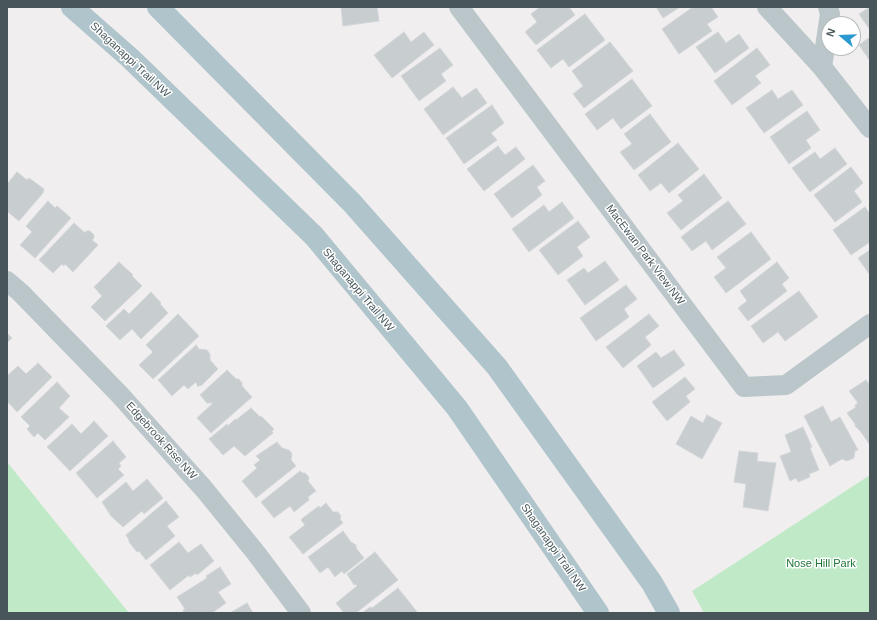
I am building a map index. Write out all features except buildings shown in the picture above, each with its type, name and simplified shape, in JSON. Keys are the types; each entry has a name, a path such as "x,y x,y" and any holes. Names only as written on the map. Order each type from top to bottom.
{"main road":[{"name":"Shaganappi Trail NW","path":"72,7 130,58 314,236 457,408 598,613"},
{"path":"158,7 352,203 497,367 652,582 669,613"}],"street":[{"name":"MacEwan Park View NW","path":"459,7 744,387 786,385 870,324"},
{"path":"767,7 822,67 870,128"},
{"path":"822,67 830,14 828,7"},
{"name":"Edgebrook Rise NW","path":"7,282 21,293 120,395 204,489 256,553 300,613"}],"green space":[{"path":"7,462 129,613 7,613"},
{"name":"Nose Hill Park","path":"870,475 870,613 704,613 692,591"}]}
